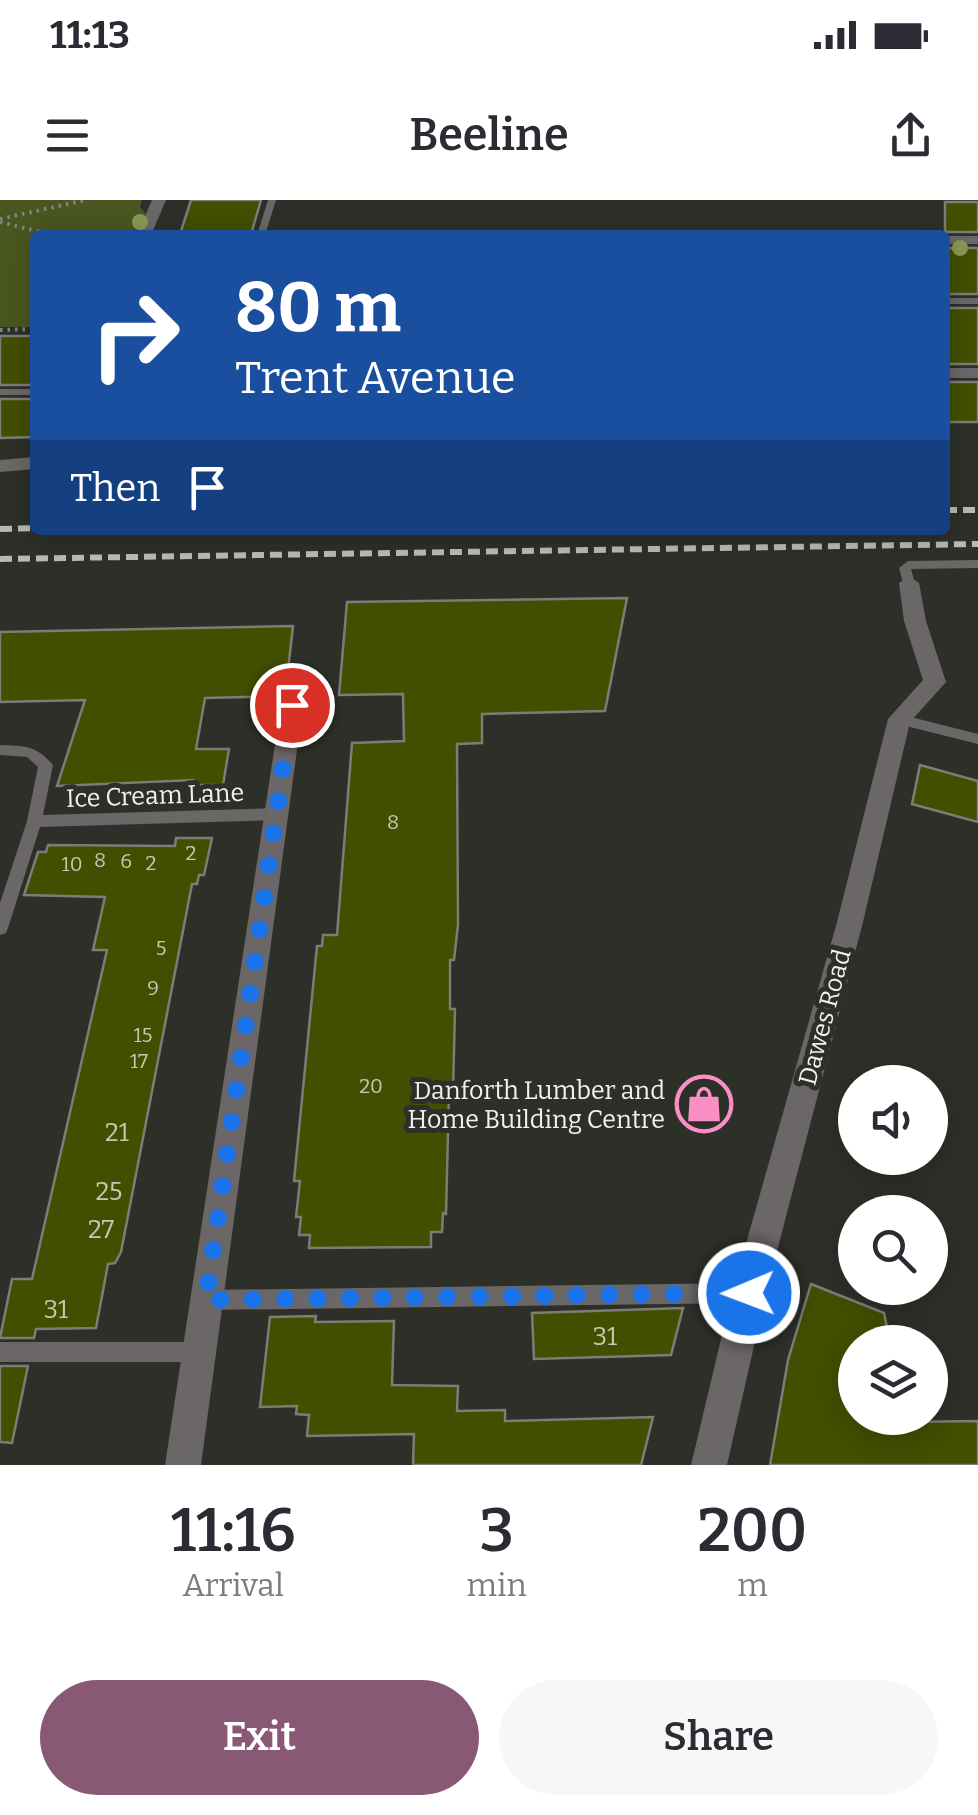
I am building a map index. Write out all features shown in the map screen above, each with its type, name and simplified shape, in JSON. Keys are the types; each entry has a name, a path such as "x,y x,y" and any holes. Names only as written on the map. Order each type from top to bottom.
{"street":[{"path":"146,230 159,200"},
{"path":"950,240 978,240"},
{"path":"950,374 978,373"},
{"path":"0,466 30,463"},
{"name":"Dawes Road","path":"710,1465 749,1293 850,922 899,720 935,682 915,621 909,583"},
{"path":"183,1465 292,705"}],"lane":[{"path":"263,230 272,200"},
{"path":"950,300 978,300"},
{"path":"0,392 30,392"},
{"path":"909,583 905,568 908,565 978,564"},
{"path":"899,720 978,739"},
{"path":"0,750 30,752 46,765 34,821 0,928"},
{"name":"Ice Cream Lane","path":"34,821 278,814"},
{"path":"206,1300 749,1293"},
{"path":"0,1352 200,1352"}],"path":[{"path":"0,221 86,200"},
{"path":"0,221 35,230"},
{"path":"0,330 30,329"}],"green space":[{"path":"0,200 142,200 140,207 146,214 138,230 30,230 30,327 0,327"}],"building":[{"path":"191,200 261,200 252,230 181,230"},
{"path":"945,202 978,202 978,232 945,230"},
{"path":"950,248 978,248 978,294 950,294"},
{"path":"950,308 978,308 978,364 950,364"},
{"path":"0,336 30,336 30,385 0,385"},
{"path":"950,382 978,382 978,422 950,422"},
{"path":"0,399 30,399 30,437 0,438"},
{"path":"627,598 605,711 482,714 482,743 457,744 458,925 454,960 450,960 450,1009 455,1009 453,1093 449,1092 446,1214 443,1213 442,1232 431,1232 431,1247 309,1248 310,1235 299,1235 301,1217 296,1217 300,1181 294,1181 317,946 322,946 323,935 337,935 352,743 404,741 403,694 339,695 347,602"},
{"path":"293,626 285,696 205,698 196,749 229,749 223,785 192,785 193,780 57,786 85,700 0,702 0,632"},
{"path":"920,765 978,781 978,822 912,804"},
{"path":"176,838 212,838 204,875 192,884 121,1252 115,1263 108,1264 96,1328 36,1329 34,1338 0,1338 12,1279 32,1279 107,950 93,950 105,897 24,895 38,852 46,852 48,845 175,846"},
{"path":"811,1284 838,1295 838,1305 864,1305 884,1313 886,1325 838,1325 838,1435 948,1435 948,1421 978,1421 978,1465 770,1465 788,1360"},
{"path":"683,1308 671,1355 534,1359 532,1313"},
{"path":"316,1316 315,1322 394,1321 392,1385 458,1386 457,1411 505,1410 505,1421 653,1417 641,1465 413,1465 414,1434 307,1436 309,1415 296,1414 297,1406 260,1407 270,1317"},
{"path":"0,1366 28,1366 12,1443 0,1442"}],"railway":[{"path":"950,510 978,510"},
{"path":"0,529 30,528"},
{"path":"0,559 978,544"}],"place":[{"name":"Danforth Lumber and Home Building Centre","path":"704,1104"}],"route":[{"path":"292,705 206,1300 749,1293"}]}
